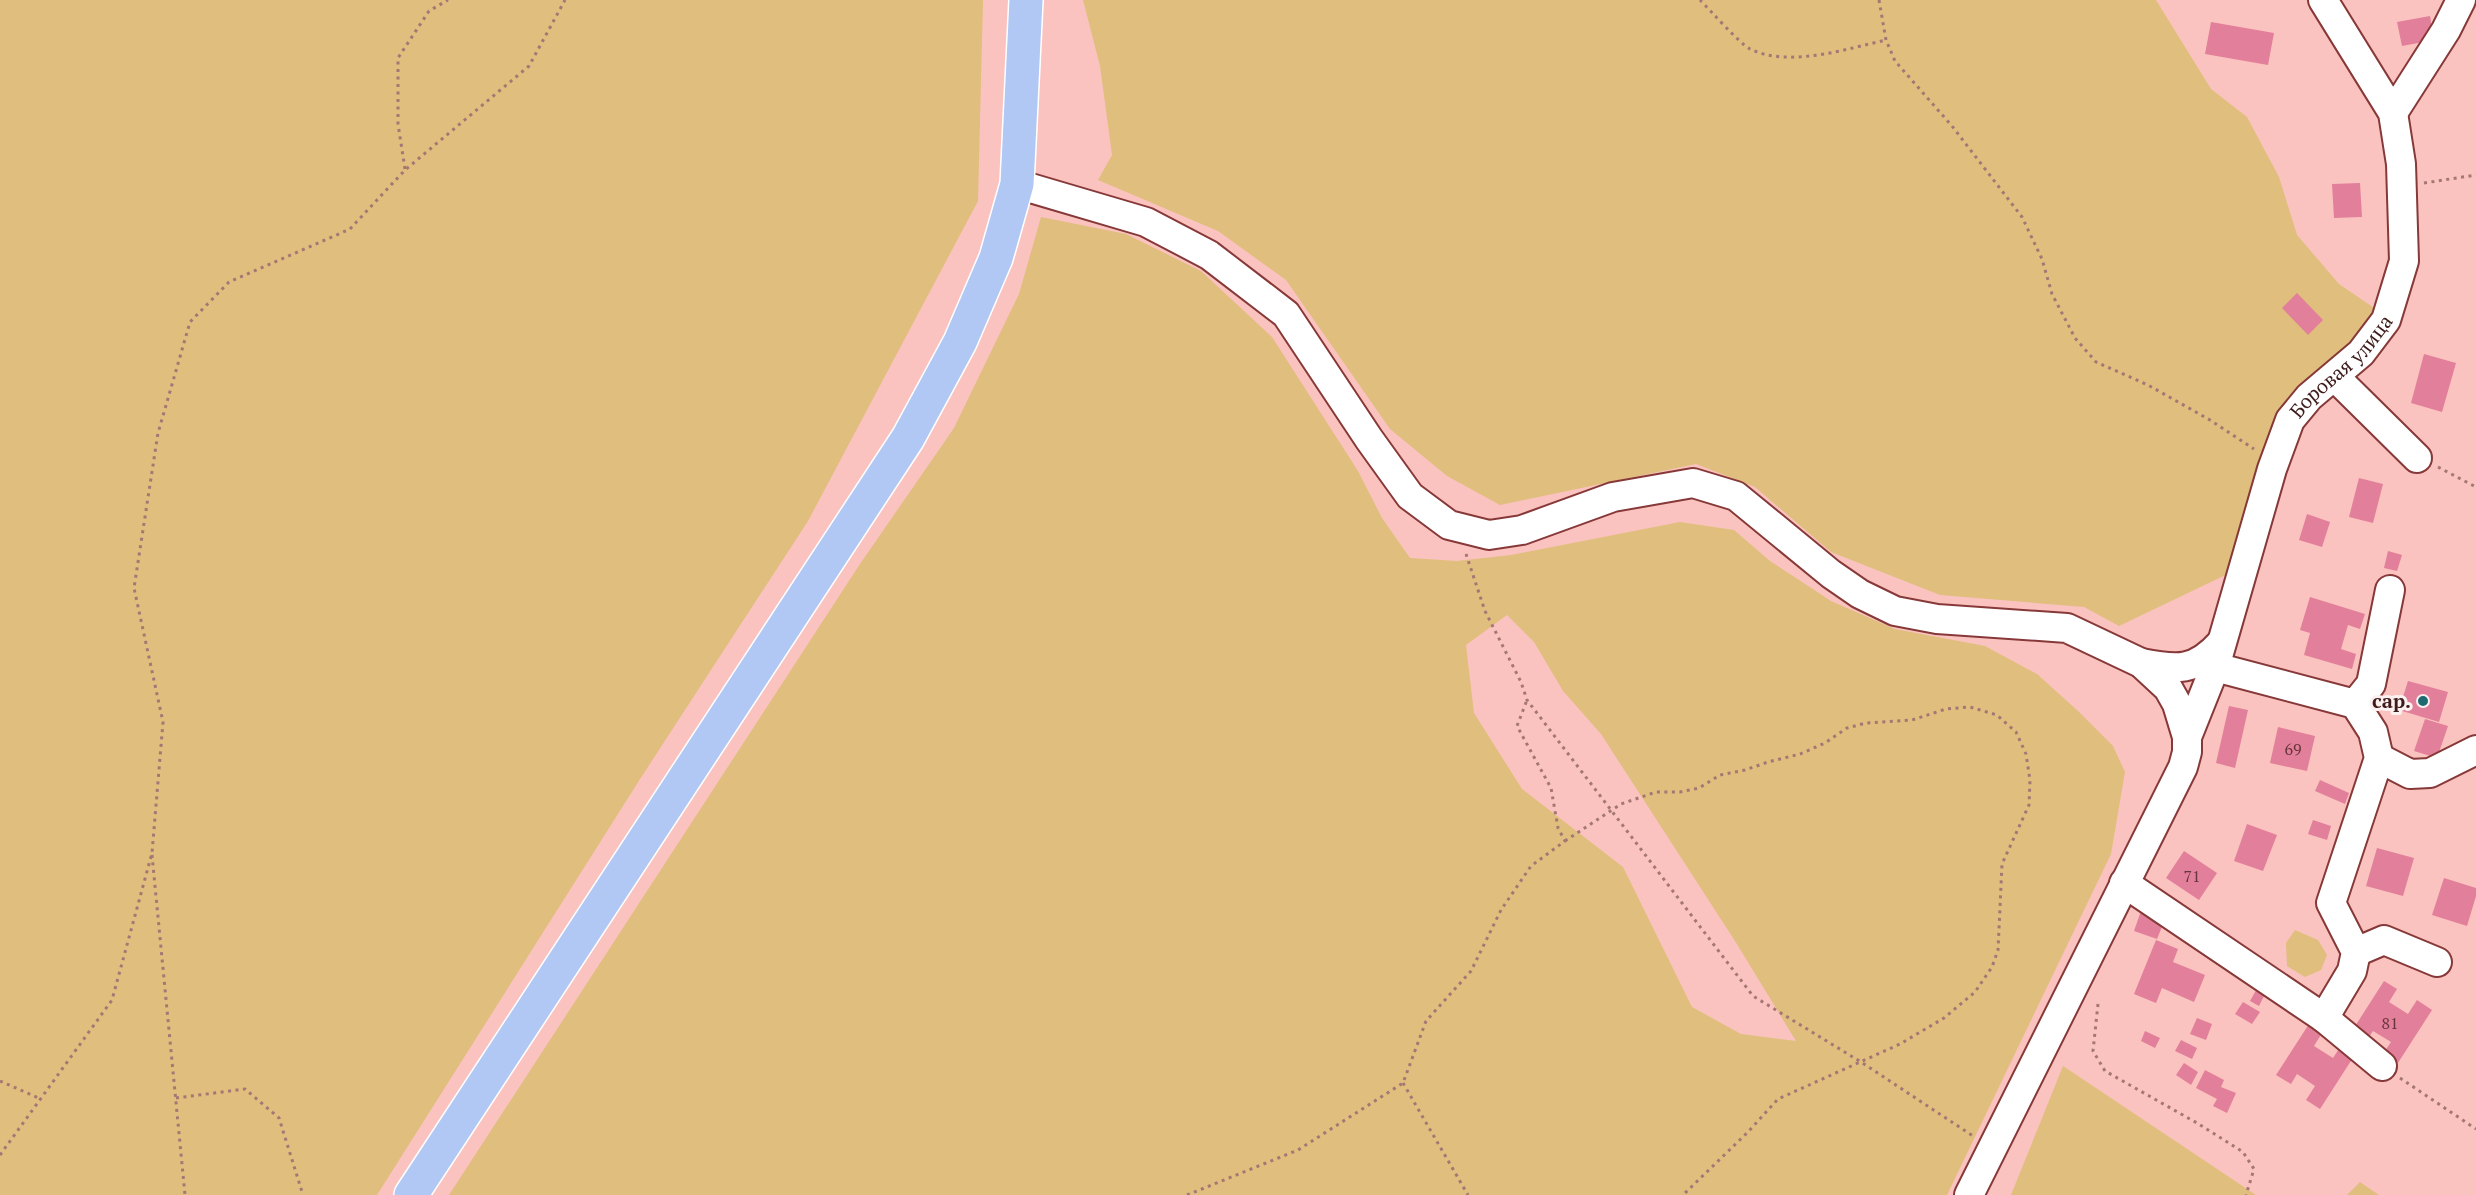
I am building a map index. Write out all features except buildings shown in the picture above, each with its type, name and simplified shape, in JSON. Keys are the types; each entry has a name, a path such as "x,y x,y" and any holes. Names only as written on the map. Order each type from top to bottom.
{"main road":[{"path":"411,1195 908,438 960,342 996,258 1017,184 1026,0"}],"street":[{"name":"Боровая улица","path":"2187,737 2218,655 2275,459 2290,420 2309,397 2361,353 2386,320 2404,261 2401,164 2392,113 2323,0"},
{"path":"2392,113 2446,30 2461,0"},
{"path":"1017,184 1146,222 1209,255 1286,314 1410,496 1449,525 1489,535 1521,531 1613,497 1693,483 1736,496 1831,574 1860,594 1895,611 1937,619 2067,628 2141,663 2181,669 2209,656 2218,655 2355,704 2373,732 2379,758 2331,903 2356,951 2352,971 2324,1018"},
{"path":"2335,377 2418,458"},
{"path":"2355,704 2371,684 2390,591"},
{"path":"1969,1195 2183,767 2187,752 2187,737 2177,704 2168,688 2141,663"},
{"path":"2379,758 2410,774 2430,773 2476,750"},
{"path":"2124,883 2324,1018 2382,1066"},
{"path":"2356,951 2384,940 2437,962"}],"path":[{"path":"405,170 398,124 398,58 429,11 448,0"},
{"path":"185,1195 152,853 163,722 134,588 158,433 190,322 229,282 350,229 405,170 529,66 565,0"},
{"path":"1700,0 1749,49 1779,56 1814,57 1886,40"},
{"path":"1879,0 1886,40 1895,61 1952,126 2022,217 2042,259 2052,294 2075,338 2096,362 2148,386 2210,420 2245,445 2275,459"},
{"path":"2402,187 2476,175"},
{"path":"2418,458 2476,487"},
{"path":"1465,550 1485,611 1521,682 1527,700 1753,996 1861,1062 1992,1148"},
{"path":"1527,700 1517,726 1551,788 1558,828 1565,841"},
{"path":"1187,1195 1298,1150 1403,1083 1426,1021 1471,971 1501,910 1531,866 1621,804 1656,792 1680,792 1699,788 1720,775 1800,754 1825,743 1847,728 1866,723 1912,720 1946,709 1970,707 1997,715 2016,732 2026,754 2031,780 2029,805 2002,864 2001,929 1998,950 1992,967 1975,992 1944,1018 1900,1044 1778,1099 1747,1133 1683,1195"},
{"path":"0,1155 112,1000 152,853"},
{"path":"2098,1004 2093,1051 2105,1071 2243,1152 2254,1169 2246,1195"},
{"path":"2382,1066 2476,1130"},
{"path":"0,1081 41,1099"},
{"path":"1403,1083 1468,1195"},
{"path":"176,1098 245,1089 279,1118 303,1195"}],"shaded area":[{"path":"0,0 983,0 978,201 808,521 642,776 377,1195 0,1195"},
{"path":"1083,0 2156,0 2211,89 2247,117 2279,177 2297,235 2339,284 2383,314 2290,400 2238,569 2119,626 2084,607 1940,595 1831,552 1755,487 1696,464 1500,505 1447,476 1390,429 1286,280 1218,231 1098,180 1112,155 1100,66"},
{"path":"1041,217 1126,234 1201,271 1272,337 1358,471 1382,518 1410,558 1457,561 1511,555 1680,522 1734,530 1770,561 1831,601 1895,629 1985,646 2037,674 2078,711 2113,746 2125,772 2111,854 1947,1195 449,1195 860,564 954,428 1019,294","holes":["1507,615 1534,642 1563,691 1601,734 1735,941 1796,1041 1741,1034 1692,1007 1623,867 1522,789 1474,713 1466,645"]},
{"path":"2295,930 2318,940 2327,955 2321,970 2305,977 2287,966 2286,943"},
{"path":"2063,1066 2256,1195 2011,1195"},
{"path":"2360,1182 2379,1195 2347,1195"}],"place":[{"name":"сар.","path":"2423,701"}]}
